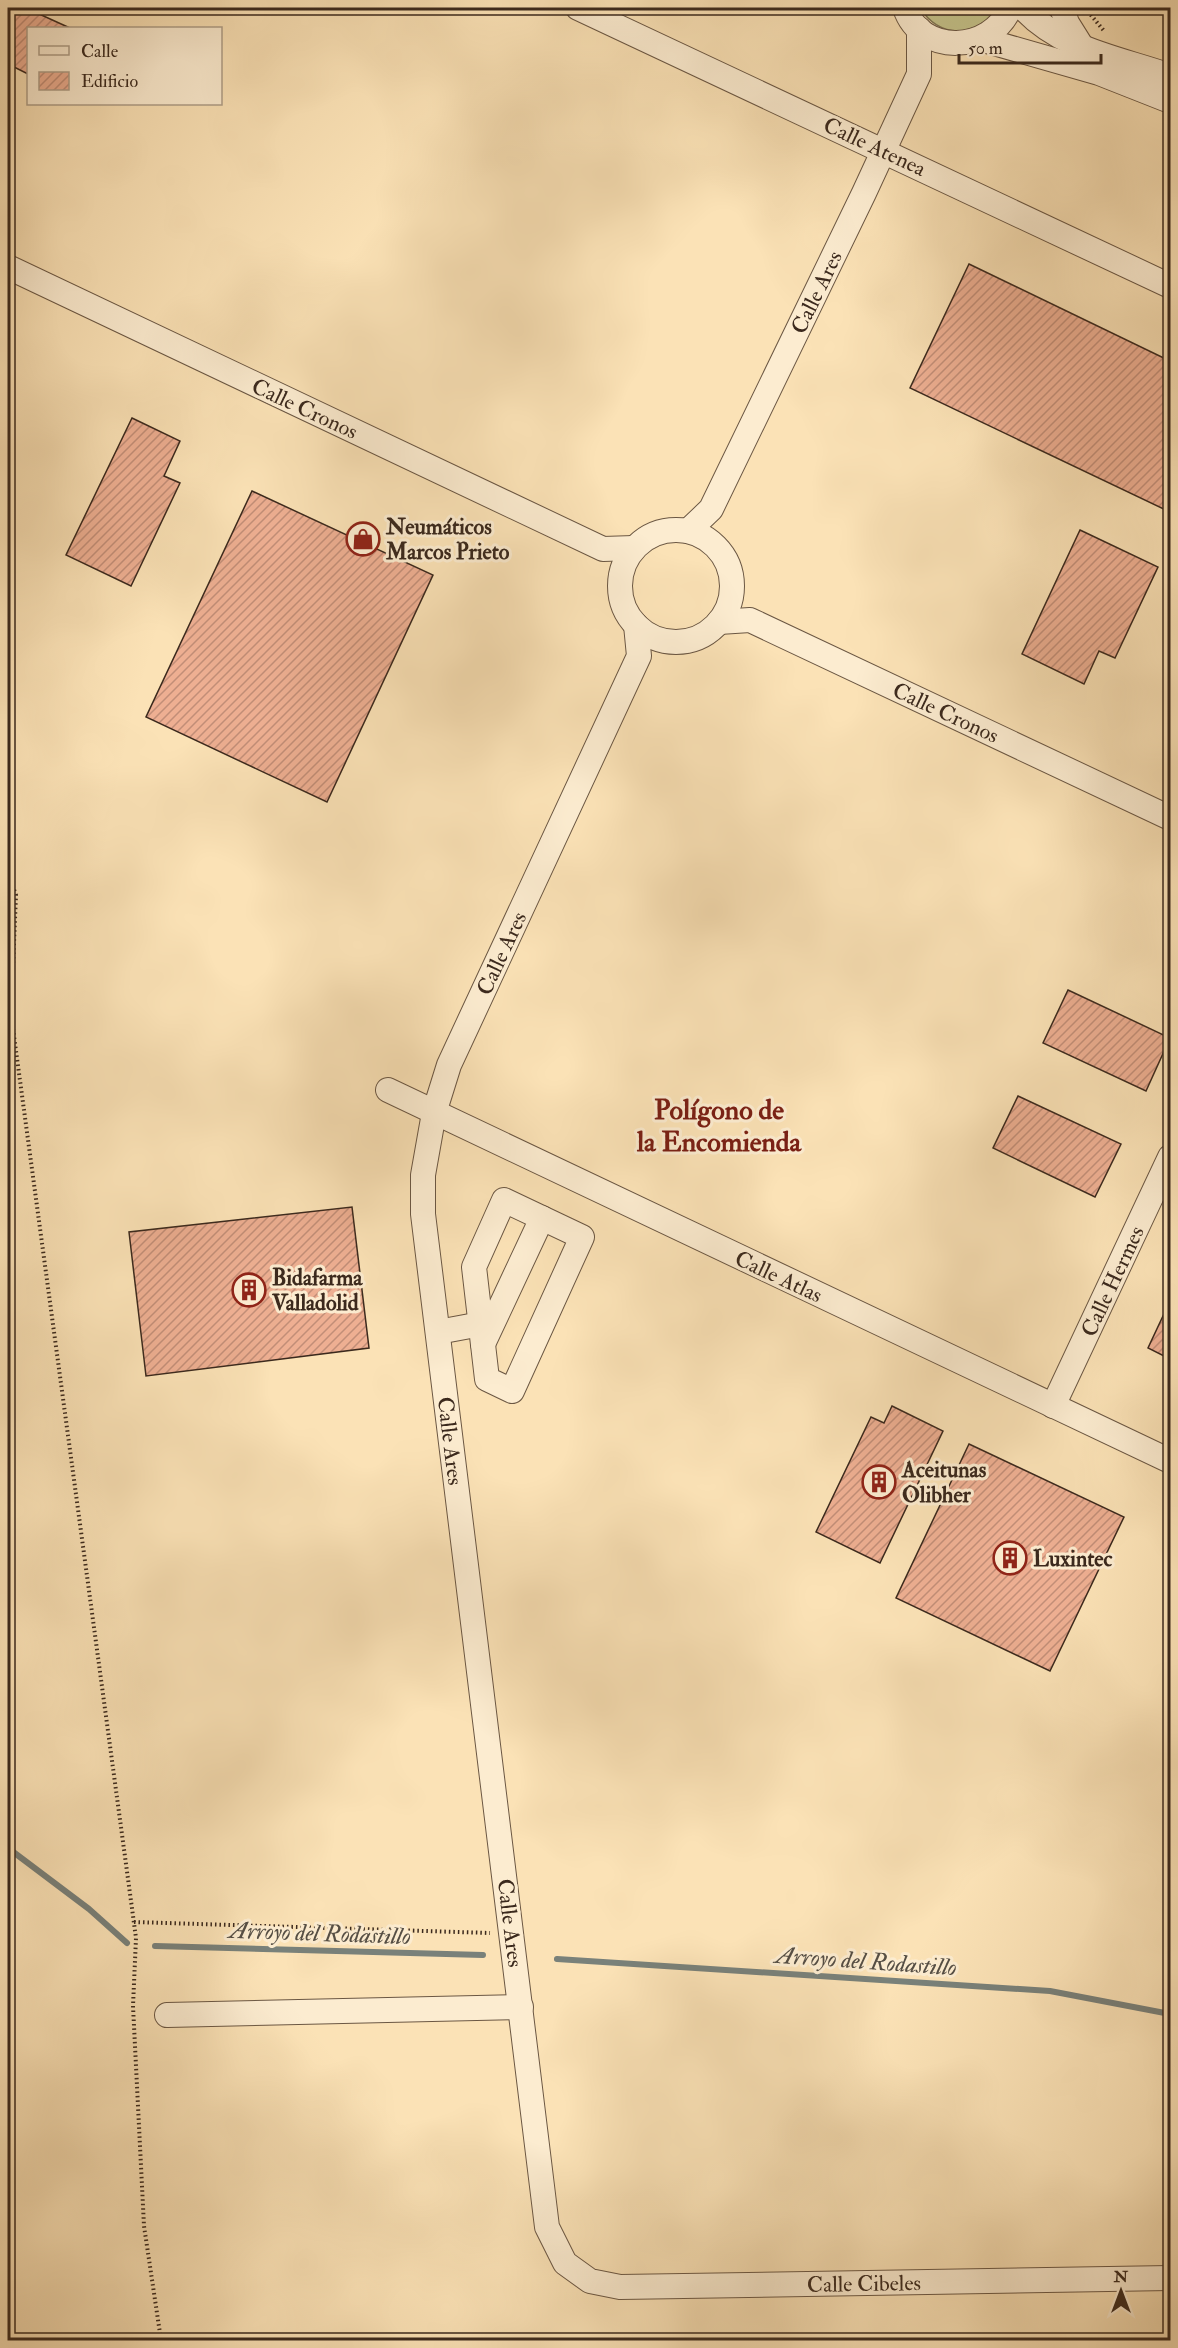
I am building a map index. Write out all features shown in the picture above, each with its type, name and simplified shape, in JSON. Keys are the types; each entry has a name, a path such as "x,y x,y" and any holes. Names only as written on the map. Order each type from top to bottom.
{"street":[{"name":"Calle Atenea","path":"578,8 1170,286"},
{"path":"905,8 919,29 934,38 955,44 980,39 998,27 1010,8"},
{"path":"1023,8 1043,27 1082,47 1170,76"},
{"path":"1062,8 1067,23 1082,47"},
{"name":"Calle Ares","path":"688,531 711,509 884,151 919,74 919,29"},
{"path":"980,39 1099,73 1170,100"},
{"name":"Calle Ares","path":"919,74 955,44"},
{"name":"Calle Cronos","path":"8,267 603,549 634,548"},
{"path":"711,509 714,544"},
{"path":"673,530 688,531 714,544 723,555 732,582 732,596 719,622 699,637 687,641 662,640 648,635 636,625 626,611 620,595 620,577 625,562 634,548 645,539 673,530"},
{"path":"603,549 620,577"},
{"path":"732,596 750,620"},
{"name":"Calle Cronos","path":"719,622 750,620 1170,818"},
{"path":"636,625 639,656 662,640"},
{"name":"Calle Ares","path":"565,2263 547,2227 423,1205 423,1175 434,1113 449,1065 639,656"},
{"name":"Calle Atlas","path":"388,1090 1170,1461"},
{"name":"Calle Hermes","path":"1053,1406 1170,1157"},
{"path":"504,1200 582,1237 512,1391 487,1380 482,1334 474,1267 504,1200"},
{"path":"482,1334 542,1218"},
{"path":"438,1332 482,1334"},
{"path":"167,2015 522,2007"},
{"name":"Calle Cibeles","path":"565,2263 590,2281 620,2287 1170,2278"}],"path":[{"path":"1085,8 1104,32 1115,36"},
{"path":"8,873 16,895 11,1014 136,1938 134,2017 144,2215 162,2340"},
{"path":"134,1922 513,1934"}],"shaded area":[{"path":"920,8 997,8 979,25 958,31 948,30 938,25"}],"building":[{"path":"8,8 26,8 68,27 27,27 27,74 8,64"},
{"path":"969,264 1170,361 1170,512 910,388"},
{"path":"132,418 180,441 164,476 180,483 131,586 66,555"},
{"path":"252,491 433,575 327,802 146,717"},
{"path":"1080,530 1158,567 1115,658 1099,651 1084,684 1022,654"},
{"path":"1068,990 1170,1038 1146,1091 1043,1043"},
{"path":"1018,1096 1121,1144 1095,1197 993,1148"},
{"name":"Bidafarma Valladolid","path":"352,1207 369,1348 146,1376 129,1232"},
{"path":"1170,1301 1170,1359 1148,1348"},
{"name":"Aceitunas Olibher","path":"892,1406 943,1431 880,1563 816,1532 871,1417 884,1423"},
{"name":"Luxintec","path":"969,1444 1124,1517 1050,1671 896,1598"}],"waterway":[{"name":"Arroyo del Rodastillo","path":"8,1848 89,1909 127,1943"},
{"name":"Arroyo del Rodastillo","path":"155,1946 483,1955"},
{"name":"Arroyo del Rodastillo","path":"557,1959 1050,1991 1170,2014"}],"place":[{"name":"Neumáticos Marcos Prieto","path":"363,539"},
{"name":"Bidafarma Valladolid","path":"249,1290"},
{"name":"Aceitunas Olibher","path":"879,1482"},
{"name":"Luxintec","path":"1010,1558"}],"district":[{"name":"Polígono de la Encomienda","path":"719,1125"}]}
